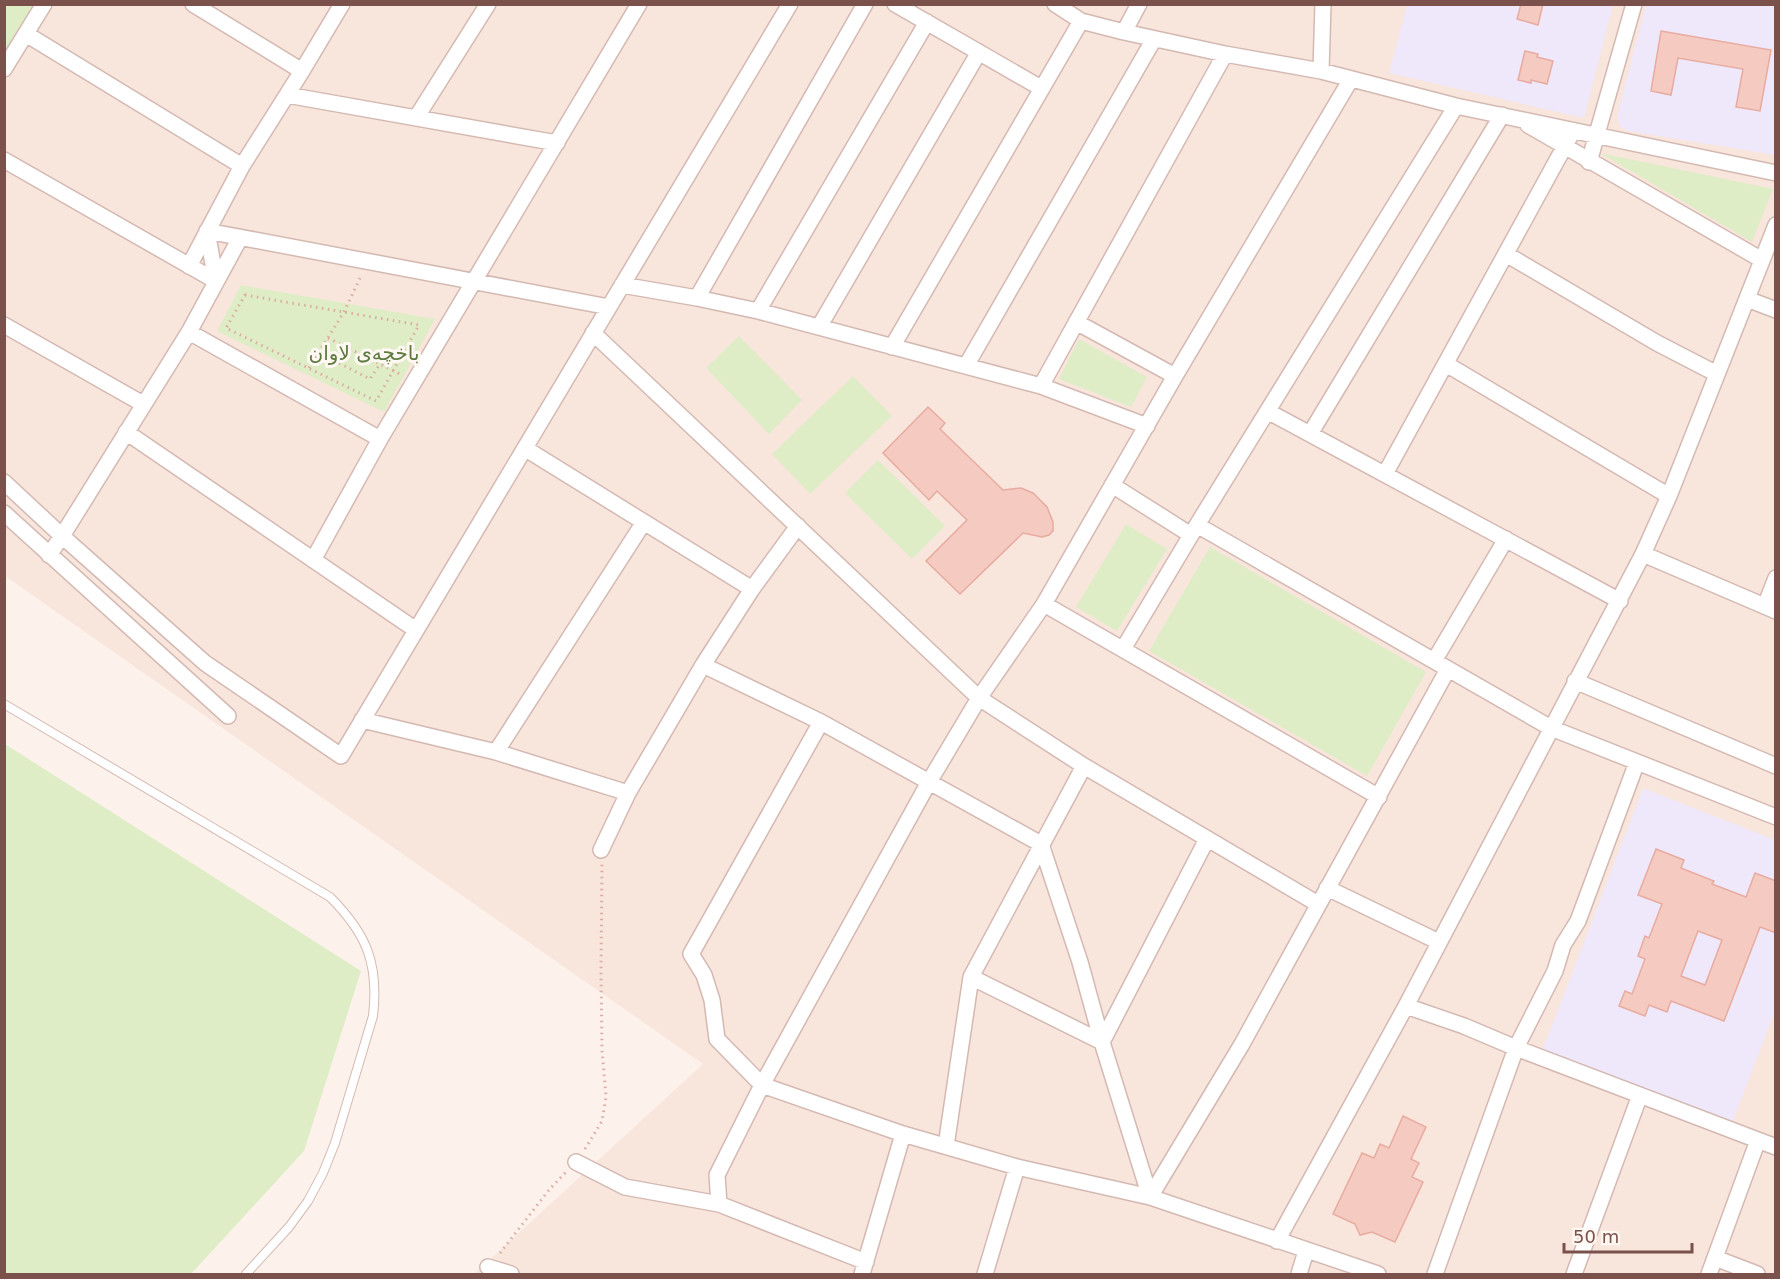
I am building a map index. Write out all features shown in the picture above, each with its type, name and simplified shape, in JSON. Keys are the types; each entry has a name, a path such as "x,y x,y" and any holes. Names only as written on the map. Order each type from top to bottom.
{"street":[{"path":"4,69 44,4"},
{"path":"193,4 302,71"},
{"path":"189,266 242,166 342,4"},
{"path":"416,118 488,4"},
{"path":"313,560 380,439 639,4"},
{"path":"4,482 205,663 341,756 790,4"},
{"path":"697,298 865,4"},
{"path":"895,4 1041,88"},
{"path":"1055,4 1081,21 1124,32 1225,54 1321,71 1456,106 1776,173"},
{"path":"1124,32 1138,4"},
{"path":"1321,71 1323,4"},
{"path":"1589,162 1634,4"},
{"path":"892,347 1081,21"},
{"path":"758,311 927,22"},
{"path":"26,34 242,166"},
{"path":"966,366 1154,39"},
{"path":"819,327 979,52"},
{"path":"1041,386 1225,54"},
{"path":"719,1204 717,1175 762,1084 929,782 979,698 1044,604 1175,376 1351,79"},
{"path":"287,95 557,143"},
{"path":"1123,649 1456,106"},
{"path":"1310,434 1502,115"},
{"path":"1518,119 1762,260"},
{"path":"1385,474 1573,131"},
{"path":"4,160 216,282"},
{"path":"1276,1241 1406,1006 1643,554 1669,496 1776,225"},
{"path":"207,231 609,307"},
{"path":"207,231 216,282"},
{"path":"189,266 240,238"},
{"path":"49,555 189,332 240,238"},
{"path":"1506,254 1657,343 1717,374"},
{"path":"622,285 758,311 1041,386 1147,426"},
{"path":"1746,299 1776,310"},
{"path":"1076,322 1175,376"},
{"path":"4,325 143,404"},
{"path":"189,332 380,439"},
{"path":"593,333 979,698 1084,766 1318,904"},
{"path":"1446,364 1669,496"},
{"path":"1269,411 1620,600"},
{"path":"126,432 416,630"},
{"path":"525,449 752,589"},
{"path":"1112,485 1434,661 1551,728 1776,818"},
{"path":"4,513 228,716"},
{"path":"496,752 644,522"},
{"path":"601,850 628,793 703,664 752,589 798,526"},
{"path":"1434,661 1506,539"},
{"path":"1643,554 1770,608 1776,578"},
{"path":"1044,604 1379,796"},
{"path":"703,664 821,722 1041,844 1080,962 1150,1197"},
{"path":"1150,1197 1242,1044 1448,669"},
{"path":"1575,681 1776,766"},
{"path":"362,720 496,752 628,793"},
{"path":"821,722 692,954 704,975 712,1000 717,1039 762,1084 903,1134 1017,1167 1150,1197 1371,1273"},
{"path":"1435,1275 1516,1048 1555,971 1563,945 1578,921 1637,762"},
{"path":"946,1146 971,977 1084,766"},
{"path":"1102,1042 1207,839"},
{"path":"1327,888 1439,942"},
{"path":"971,977 1102,1042"},
{"path":"1406,1006 1464,1026 1776,1147"},
{"path":"1574,1275 1640,1095"},
{"path":"576,1161 625,1187 719,1204 864,1268 903,1134"},
{"path":"1709,1275 1758,1140"},
{"path":"985,1275 1017,1167"},
{"path":"1299,1275 1306,1251"},
{"path":"1715,1258 1756,1275"},
{"path":"488,1267 511,1275"}],"lane":[{"path":"4,704 330,897 347,914 360,933 369,954 374,975 373,1016 335,1143 308,1201 289,1227 246,1275"}],"path":[{"path":"309,368 344,312 368,261"},
{"path":"244,295 420,325 376,401 309,368 226,328 244,295"},
{"path":"328,338 393,371"},
{"path":"347,348 339,363 370,379 380,364"},
{"path":"488,1267 549,1190 576,1161 602,1121 606,1098 602,1050 601,850"}],"shaded area":[{"path":"5,5 1775,5 1775,1274 474,1274 703,1064 5,576"},
{"path":"1407,5 1613,5 1584,118 1389,73"},
{"path":"1646,5 1775,5 1775,155 1628,131 1621,127 1618,122 1618,113"},
{"path":"1643,788 1775,840 1775,1011 1732,1123 1543,1049"}],"green space":[{"path":"4,5 33,5 5,51"},
{"path":"1600,153 1773,189 1752,242"},
{"name":"باخچەی لاوان","path":"241,285 435,319 384,412 217,331"},
{"path":"739,336 802,400 769,434 706,368"},
{"path":"1079,339 1147,377 1131,407 1059,379"},
{"path":"853,376 892,416 810,494 772,454"},
{"path":"878,460 945,526 912,559 845,493"},
{"path":"1126,524 1167,549 1117,631 1076,607"},
{"path":"1210,547 1426,672 1367,776 1149,651"},
{"path":"5,744 361,971 304,1151 191,1274 5,1274"}],"building":[{"path":"1521,4 1543,4 1538,25 1517,19"},
{"path":"1661,31 1771,50 1760,111 1736,107 1743,69 1678,58 1671,95 1651,91"},
{"path":"1525,51 1553,61 1547,84 1518,80"},
{"path":"928,407 945,423 940,429 1003,490 1021,488 1033,493 1047,507 1053,522 1053,531 1049,535 1042,537 1023,533 960,594 926,561 967,520 937,491 929,500 883,453"},
{"path":"1656,849 1684,860 1681,868 1714,881 1712,884 1746,897 1755,873 1776,881 1776,933 1760,927 1724,1021 1671,1001 1667,1012 1649,1005 1645,1016 1619,1006 1625,991 1632,994 1645,959 1638,956 1645,936 1649,938 1662,904 1638,895","holes":["1698,931 1722,940 1705,985 1681,976"]},
{"path":"1403,1116 1426,1127 1411,1159 1419,1163 1412,1177 1423,1182 1395,1242 1372,1232 1360,1235 1355,1224 1333,1214 1362,1153 1374,1158 1380,1144 1389,1148"}]}
